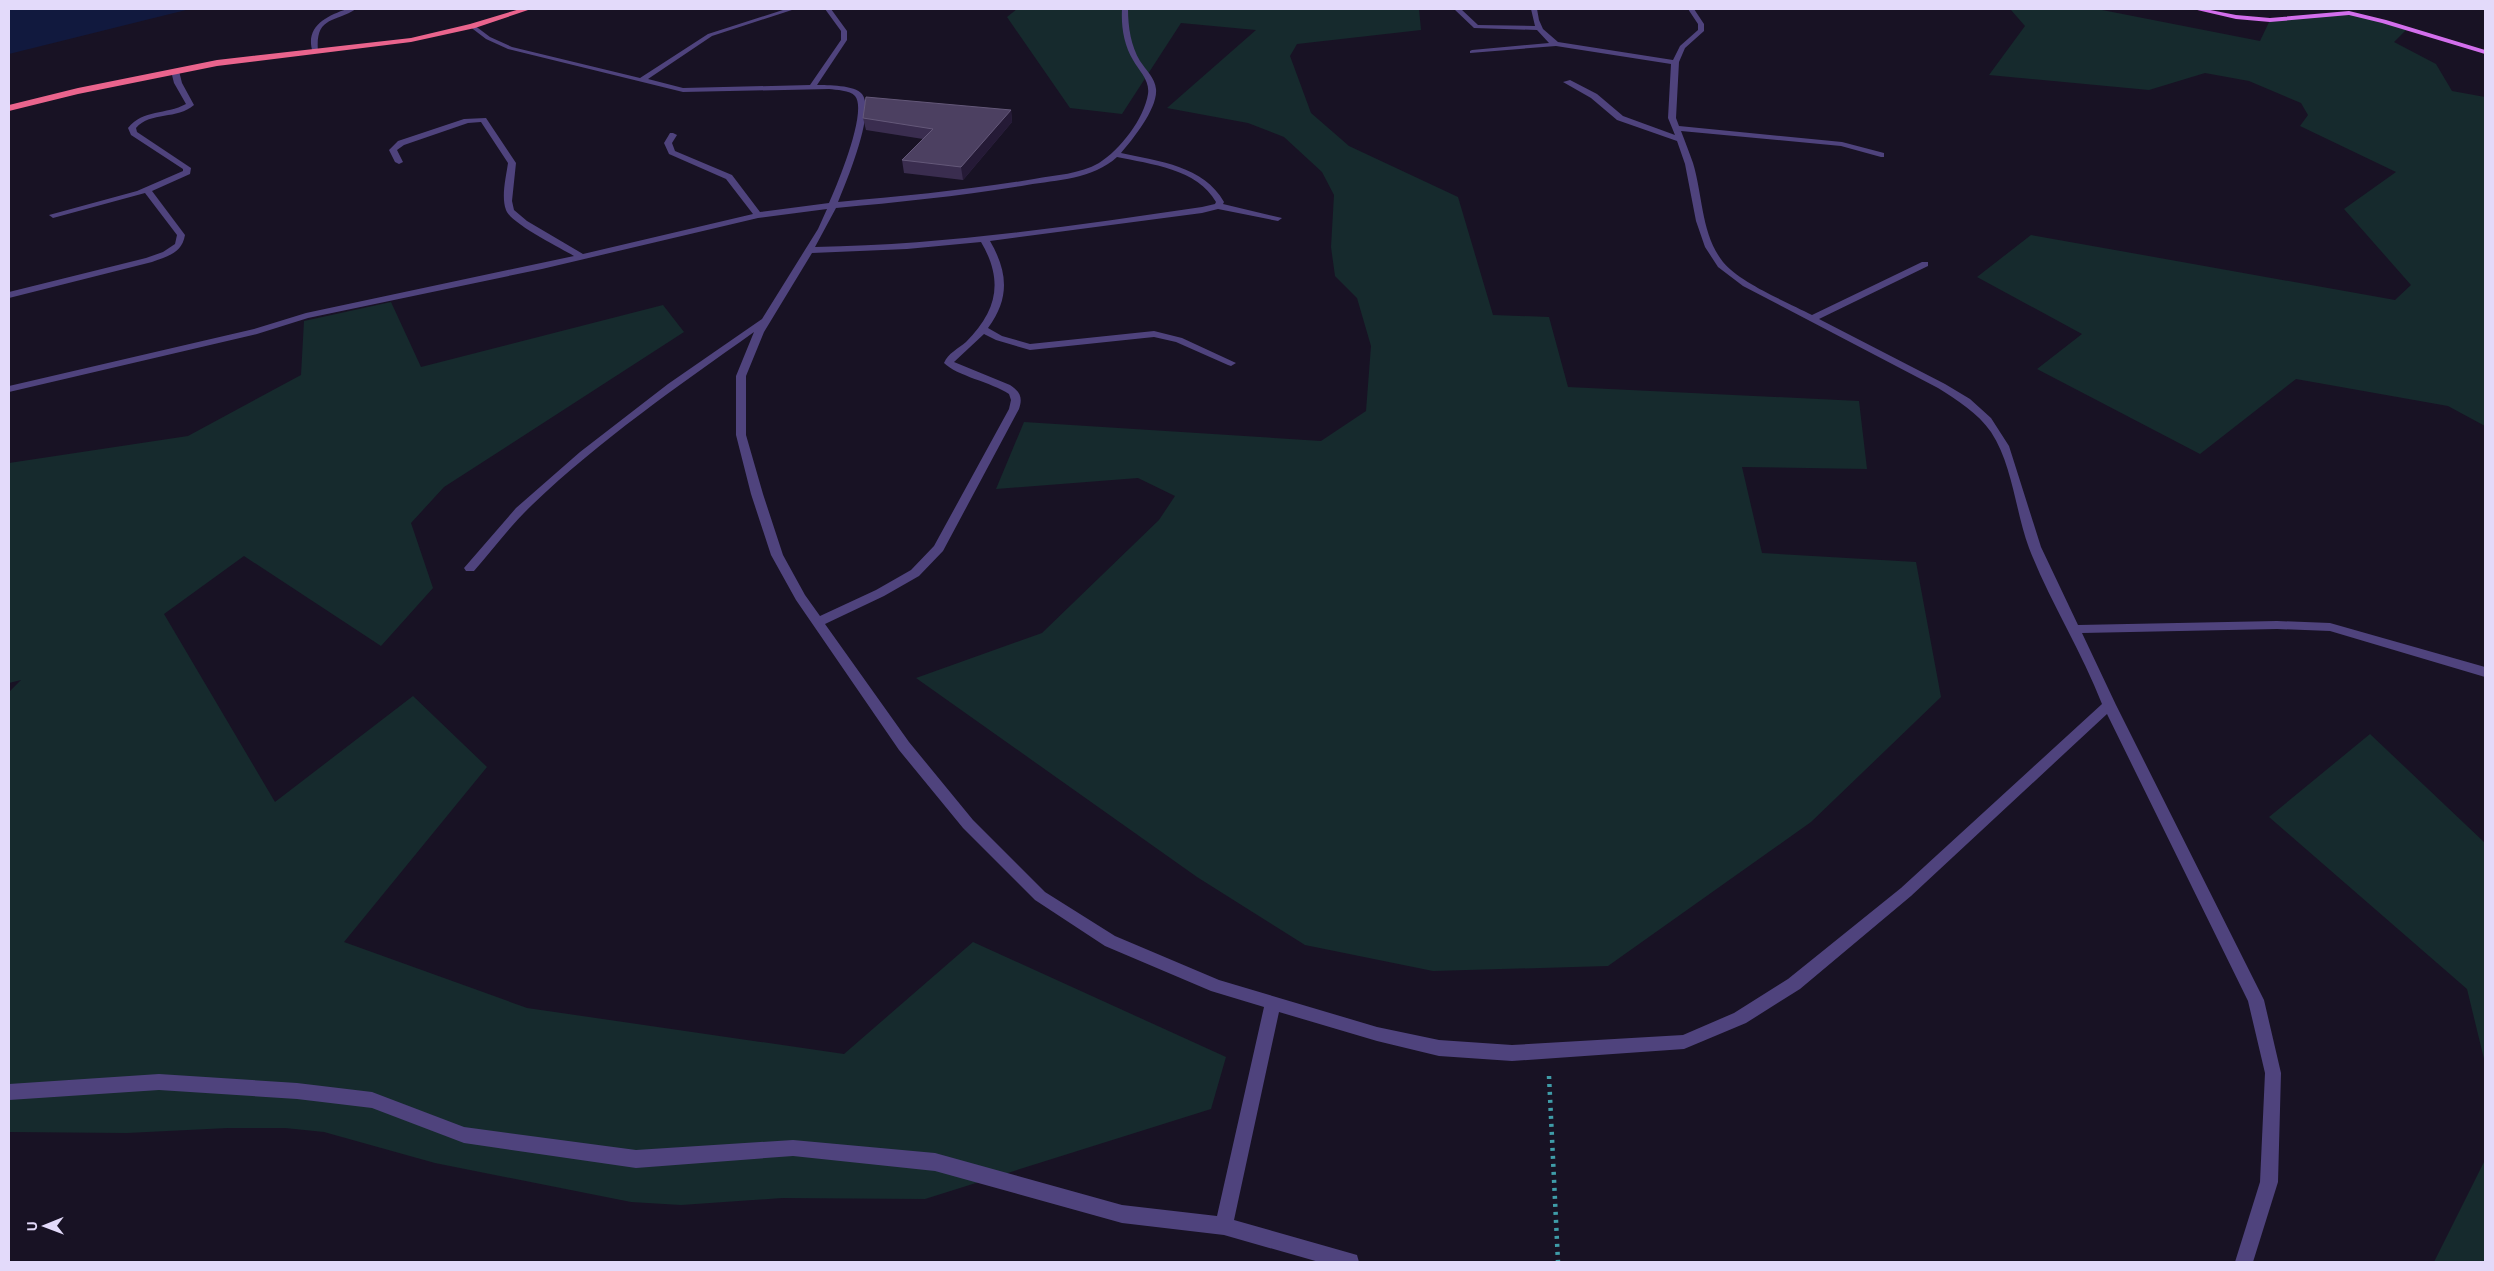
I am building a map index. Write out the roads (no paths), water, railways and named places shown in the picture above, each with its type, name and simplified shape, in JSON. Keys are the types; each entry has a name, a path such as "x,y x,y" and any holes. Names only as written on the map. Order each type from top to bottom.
{"highway":[{"path":"9,108 175,71 244,59 403,41 472,26 527,9"}],"main road":[{"path":"2196,9 2236,17 2270,20 2349,13 2384,21 2485,52"}],"street":[{"path":"315,52 313,36 316,30 327,19 353,9"},
{"path":"640,81 710,35 792,9"},
{"path":"812,87 844,40 844,31 828,9"},
{"path":"9,389 257,331 306,316 582,257 758,215 833,205 969,192 1046,180 1092,168 1109,160 1114,154 1148,108 1153,91 1151,83 1136,59 1127,37 1124,20 1125,9"},
{"path":"1457,9 1476,27 1539,28"},
{"path":"1534,9 1534,16 1539,28 1550,41 1556,44"},
{"path":"1691,9 1701,24 1701,31 1682,48 1675,62 1672,104 1676,128 1689,164 1700,221 1709,247 1721,265 1746,284 1926,378 1968,404 1988,420 2002,445 2035,546 2098,675 2109,705 2256,1000 2273,1072 2269,1182 2244,1262"},
{"path":"472,26 488,38 510,48 682,90 829,87 853,91 859,95 862,105 857,141 833,205 766,319 748,356 741,376 741,435 756,494 777,555 800,598 915,760 968,824 1040,896 1110,941 1217,986 1377,1034 1439,1048 1512,1053 1684,1042 1740,1018 1794,984 1906,892 2109,705"},
{"path":"1472,52 1556,44 1675,62"},
{"path":"53,215 146,189 178,178 187,172 187,168 134,133 132,128 136,122 143,118 177,110 190,104 178,83 175,71"},
{"path":"1567,82 1594,96 1620,118 1680,140"},
{"path":"399,162 393,150 401,143 467,121 483,120 512,163 508,200 510,212 524,223 582,257"},
{"path":"1676,128 1842,144 1881,155"},
{"path":"673,135 668,143 672,152 729,177 758,215"},
{"path":"1114,154 1195,176 1211,186 1218,194 1220,202 1218,206"},
{"path":"9,294 149,260 166,254 179,245 181,235 146,189"},
{"path":"808,250 872,250 984,239 1202,210 1218,206 1278,218"},
{"path":"818,622 880,593 915,573 939,548 1017,400 1016,394 1007,388 949,363 952,358 984,330 997,309 1001,291 996,259 984,239"},
{"path":"1812,319 1925,264"},
{"path":"470,568 526,504 565,469 637,411 766,319"},
{"path":"984,330 1007,341 1030,347 1112,336 1154,334 1179,340 1231,364"},
{"path":"2074,629 2277,625 2330,627 2485,672"},
{"path":"1224,1226 1273,1003"},
{"path":"9,1092 159,1082 298,1091 372,1100 464,1135 636,1159 793,1148 935,1162 1122,1214 1224,1226 1350,1262"}],"water":[{"path":"9,9 190,9 9,54"}]}
